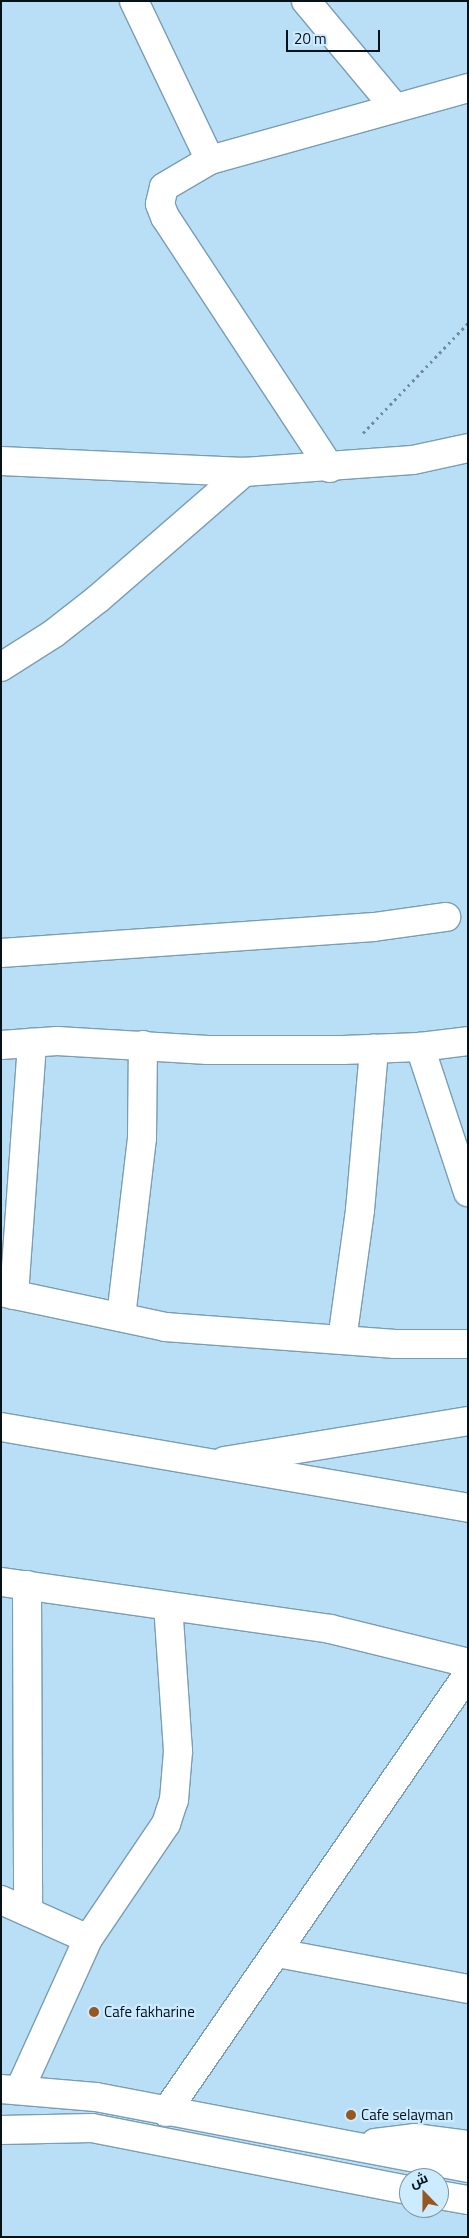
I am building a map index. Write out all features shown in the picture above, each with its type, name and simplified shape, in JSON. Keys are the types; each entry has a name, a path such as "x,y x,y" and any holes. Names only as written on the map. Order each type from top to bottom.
{"street":[{"path":"134,1 210,160"},
{"path":"306,1 395,108"},
{"path":"330,468 165,217 160,204 164,187 210,160 468,88"},
{"path":"1,461 244,472 330,468 413,460 468,448"},
{"path":"1,667 53,634 99,598 244,472"},
{"path":"1,953 374,926 446,917"},
{"path":"1,1045 32,1043 142,1045 208,1050 374,1049 420,1047 468,1041"},
{"path":"32,1043 7,1294 165,1328 395,1344 468,1344"},
{"path":"121,1317 142,1138 142,1045"},
{"path":"420,1047 468,1192"},
{"path":"342,1340 360,1210 374,1049"},
{"path":"206,1464 468,1421"},
{"path":"1,1427 468,1508"},
{"path":"28,1912 14,1584 330,1629 468,1662"},
{"path":"168,1606 178,1751 174,1800 166,1824 88,1940 10,2089 96,2097 166,2112 468,2168"},
{"path":"166,2112 278,1953 468,1674"},
{"path":"1,1900 88,1940"},
{"path":"278,1953 468,1989"},
{"path":"1,2130 92,2128 399,2188"},
{"path":"346,2146 414,2138 468,2145"},
{"path":"449,2197 468,2200"}],"path":[{"path":"330,468 468,323"}],"place":[{"name":"Cafe fakharine","path":"94,2012"},
{"name":"Cafe selayman","path":"351,2115"}]}
